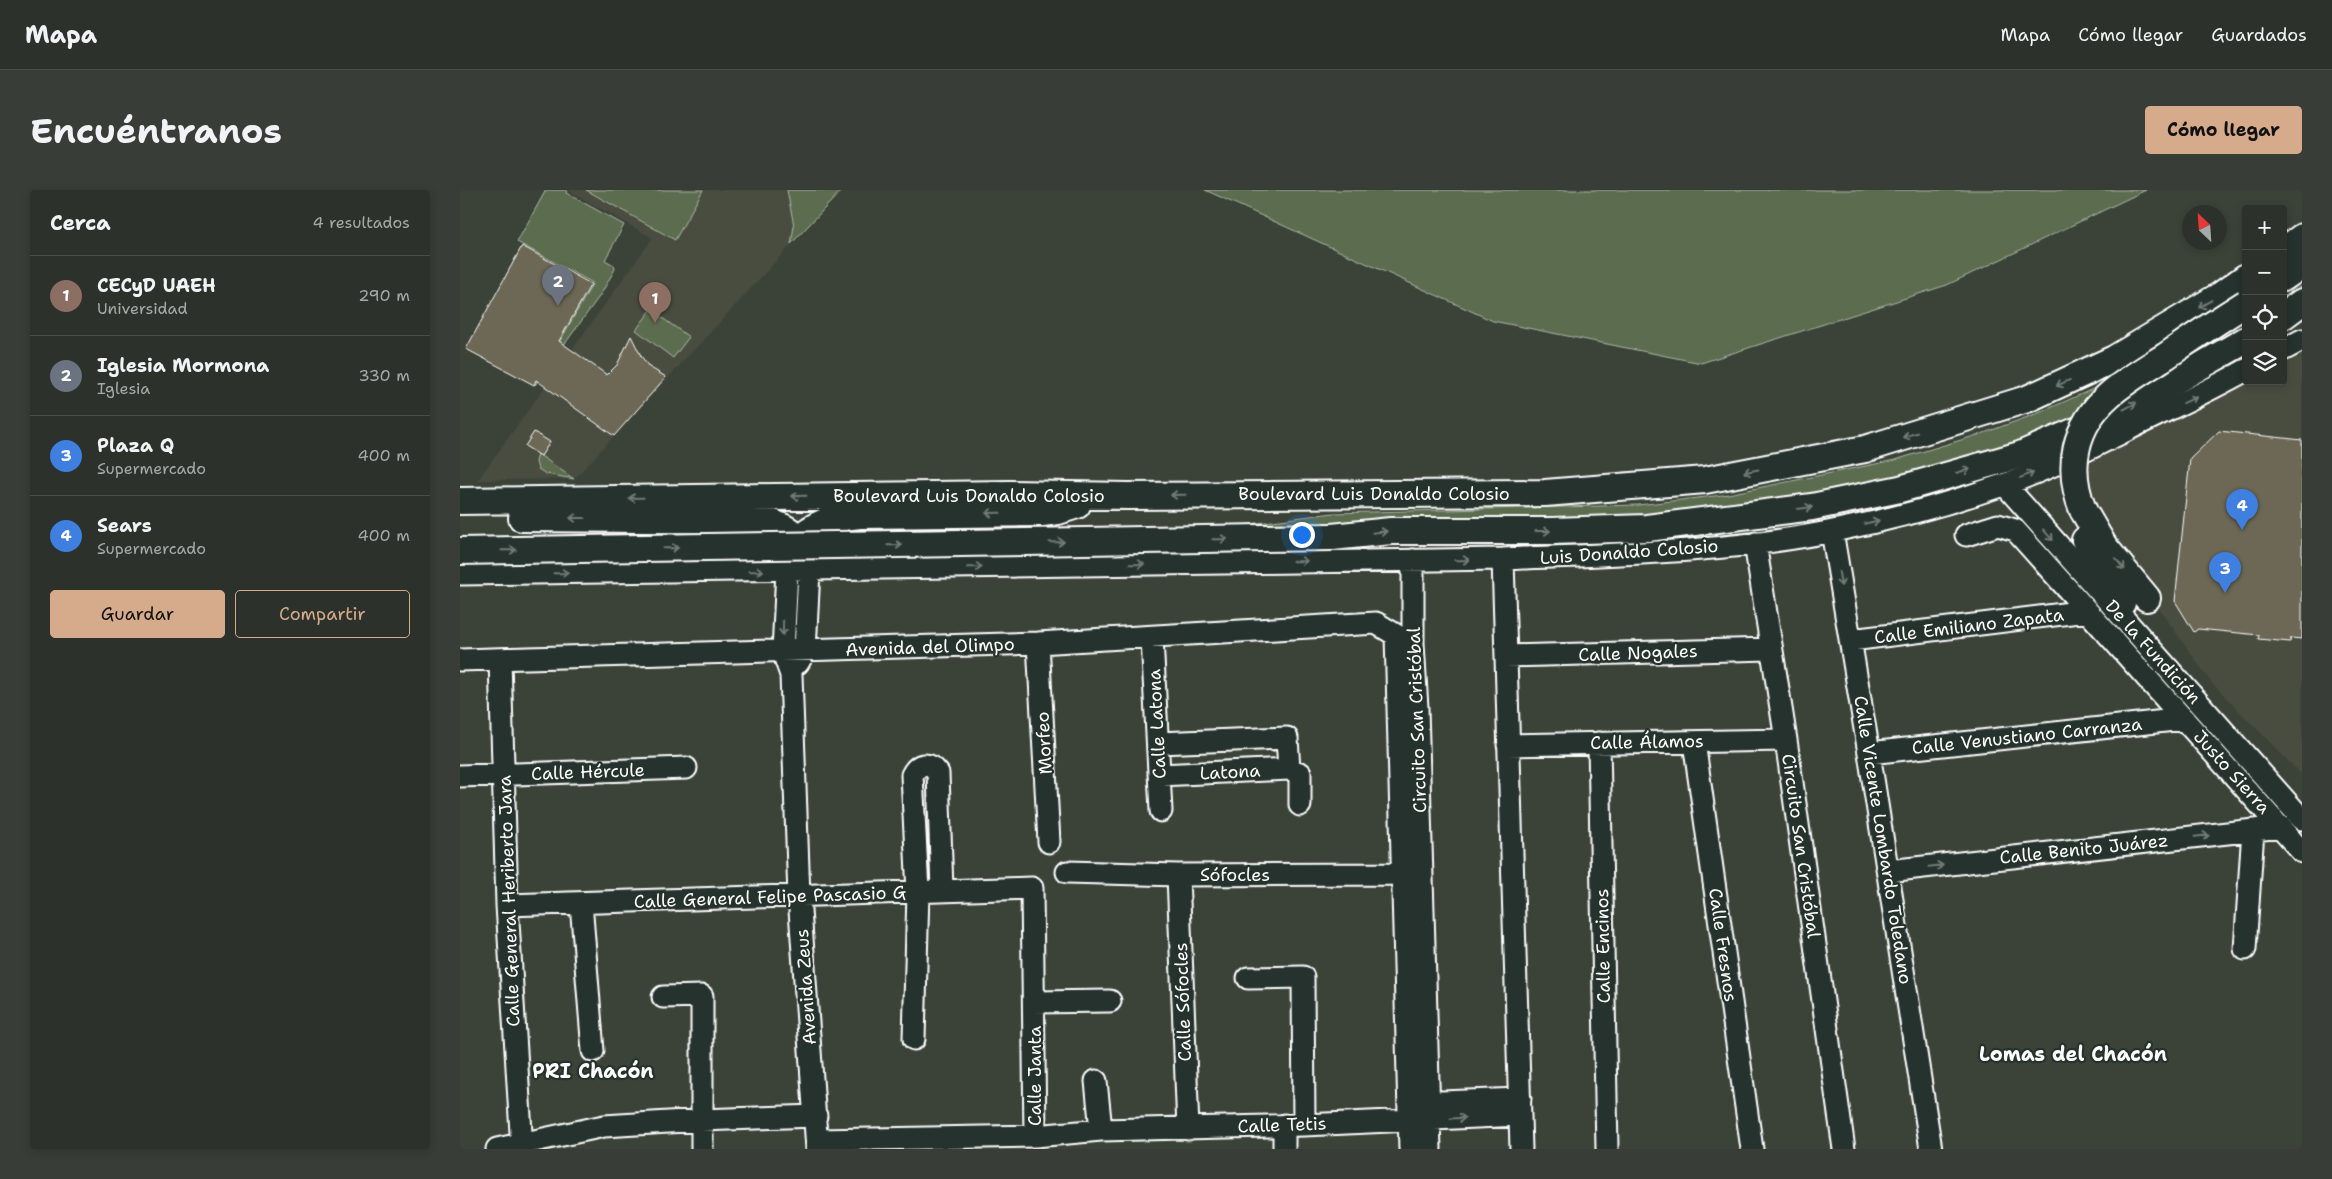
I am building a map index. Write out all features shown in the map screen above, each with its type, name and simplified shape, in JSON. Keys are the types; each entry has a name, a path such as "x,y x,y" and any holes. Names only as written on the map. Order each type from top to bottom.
{"main road":[{"path":"2284,250 2302,237"},
{"name":"Boulevard Luis Donaldo Colosio","path":"460,501 992,494 1090,496 1545,493 1705,480 1865,449 2027,399 2114,359 2221,295 2242,280"},
{"path":"2287,313 2302,302"},
{"path":"2134,601 2093,557 2085,539 2083,510 2074,482 2073,464 2078,440 2098,407 2123,384 2242,306"},
{"path":"2287,320 2302,314"},
{"name":"Boulevard Luis Donaldo Colosio","path":"460,550 1332,537 1391,531 1552,531 1647,528 1812,507 1890,491 2020,454 2129,407 2242,342"},
{"path":"800,540 815,527 836,518 872,515 1042,513 1075,507 1090,496"},
{"path":"460,506 481,513 514,518 756,519 772,522 788,529 800,540 810,556 798,570"}],"street":[{"path":"2287,348 2302,340"},
{"name":"Luis Donaldo Colosio","path":"460,574 713,572 1503,559 1666,552 1755,543 1832,532 1898,516 2005,485 2084,451 2196,398 2242,372"},
{"name":"De la Fundición","path":"2005,485 2302,819"},
{"path":"872,515 864,532 864,541 867,556 876,569"},
{"path":"713,519 718,527 722,546 718,563 713,572"},
{"name":"Justo Sierra","path":"1966,535 1998,524 2015,530 2302,852"},
{"name":"Calle Vicente Lombardo Toledano","path":"1832,532 1870,753 1931,1149"},
{"name":"Circuito San Cristóbal","path":"1755,543 1770,649 1786,740 1844,1149"},
{"path":"1503,559 1521,1149"},
{"name":"Circuito San Cristóbal","path":"1413,560 1419,1111 1430,1149"},
{"path":"791,675 805,651 798,570"},
{"name":"Avenida Zeus","path":"798,570 782,652 791,675 799,896 817,1144"},
{"path":"2134,601 2302,799"},
{"name":"Calle Emiliano Zapata","path":"1851,640 2087,611"},
{"name":"Avenida del Olimpo","path":"460,660 1038,644 1376,623 1396,635 1402,874"},
{"name":"Calle Latona","path":"1152,638 1161,811"},
{"name":"Morfeo","path":"1038,644 1049,842"},
{"name":"Calle Nogales","path":"1506,656 1770,649"},
{"name":"Calle General Heriberto Jara","path":"500,659 507,905 522,1146"},
{"name":"Calle Venustiano Carranza","path":"1870,753 2184,719"},
{"path":"1158,743 1287,738 1300,805"},
{"name":"Calle Álamos","path":"1508,744 1786,740"},
{"name":"Calle Fresnos","path":"1694,742 1752,1149"},
{"name":"Calle Encinos","path":"1599,743 1607,1149"},
{"path":"914,1039 918,892 912,775 920,765 928,764 938,773 942,890"},
{"name":"Calle Hércule","path":"460,776 686,768"},
{"name":"Latona","path":"1159,776 1294,771"},
{"name":"Calle Benito Juárez","path":"1888,871 2281,827"},
{"path":"2245,949 2253,830"},
{"name":"Sófocles","path":"1067,872 1178,875 1402,874"},
{"path":"1402,874 1419,1111 1410,1149"},
{"name":"Calle Sófocles","path":"1178,875 1188,1129"},
{"name":"Calle General Felipe Pascasio G","path":"507,905 1032,888"},
{"name":"Calle Janta","path":"817,1144 1035,1136 1032,888"},
{"path":"581,903 593,1050"},
{"path":"1248,978 1304,977 1294,1125 1284,1149"},
{"path":"664,997 702,996 702,1149"},
{"path":"1034,1002 1110,1001"},
{"path":"1096,1081 1101,1130"},
{"name":"Calle Tetis","path":"1035,1136 1101,1130 1294,1125 1419,1111 1520,1107"},
{"path":"497,1149 522,1146 604,1126 816,1116"}],"shaded area":[{"path":"568,190 842,190 574,479 478,480 653,238"},
{"path":"2302,351 2302,775 2211,682 2086,505 2081,470 2112,448 2242,383 2242,385 2287,385 2287,358"}],"green space":[{"path":"546,190 567,190 566,193 624,225 605,260 614,265 615,269 601,294 535,385 593,283 517,242"},
{"path":"586,190 703,190 675,240"},
{"path":"787,190 842,190 791,244 794,226"},
{"path":"1205,190 2146,190 1947,285 1701,363 1493,321"},
{"path":"651,310 689,337 673,358 636,330"},
{"path":"2102,385 2076,419 1999,451 1899,480 1725,513 1243,528 1242,525 1333,513 1638,505 1723,495 1895,460 1984,433 2041,412"},
{"path":"538,454 574,479 546,474 538,469 536,462"}],"building":[{"path":"522,246 591,284 559,341 607,375 617,365 631,336 649,367 666,377 614,436 536,380 534,385 466,349"},
{"path":"2219,431 2302,440 2302,639 2291,638 2290,642 2258,639 2259,635 2198,629 2194,632 2175,601 2190,459"},
{"path":"534,432 550,442 541,456 525,446"}],"place":[{"name":"Iglesia Mormona","path":"558,306"},
{"name":"CECyD UAEH","path":"655,323"},
{"name":"Sears","path":"2242,530"},
{"name":"Plaza Q","path":"2225,593"}],"district":[{"name":"Lomas del Chacón","path":"2073,1054"},
{"name":"PRI Chacón","path":"593,1071"}]}
